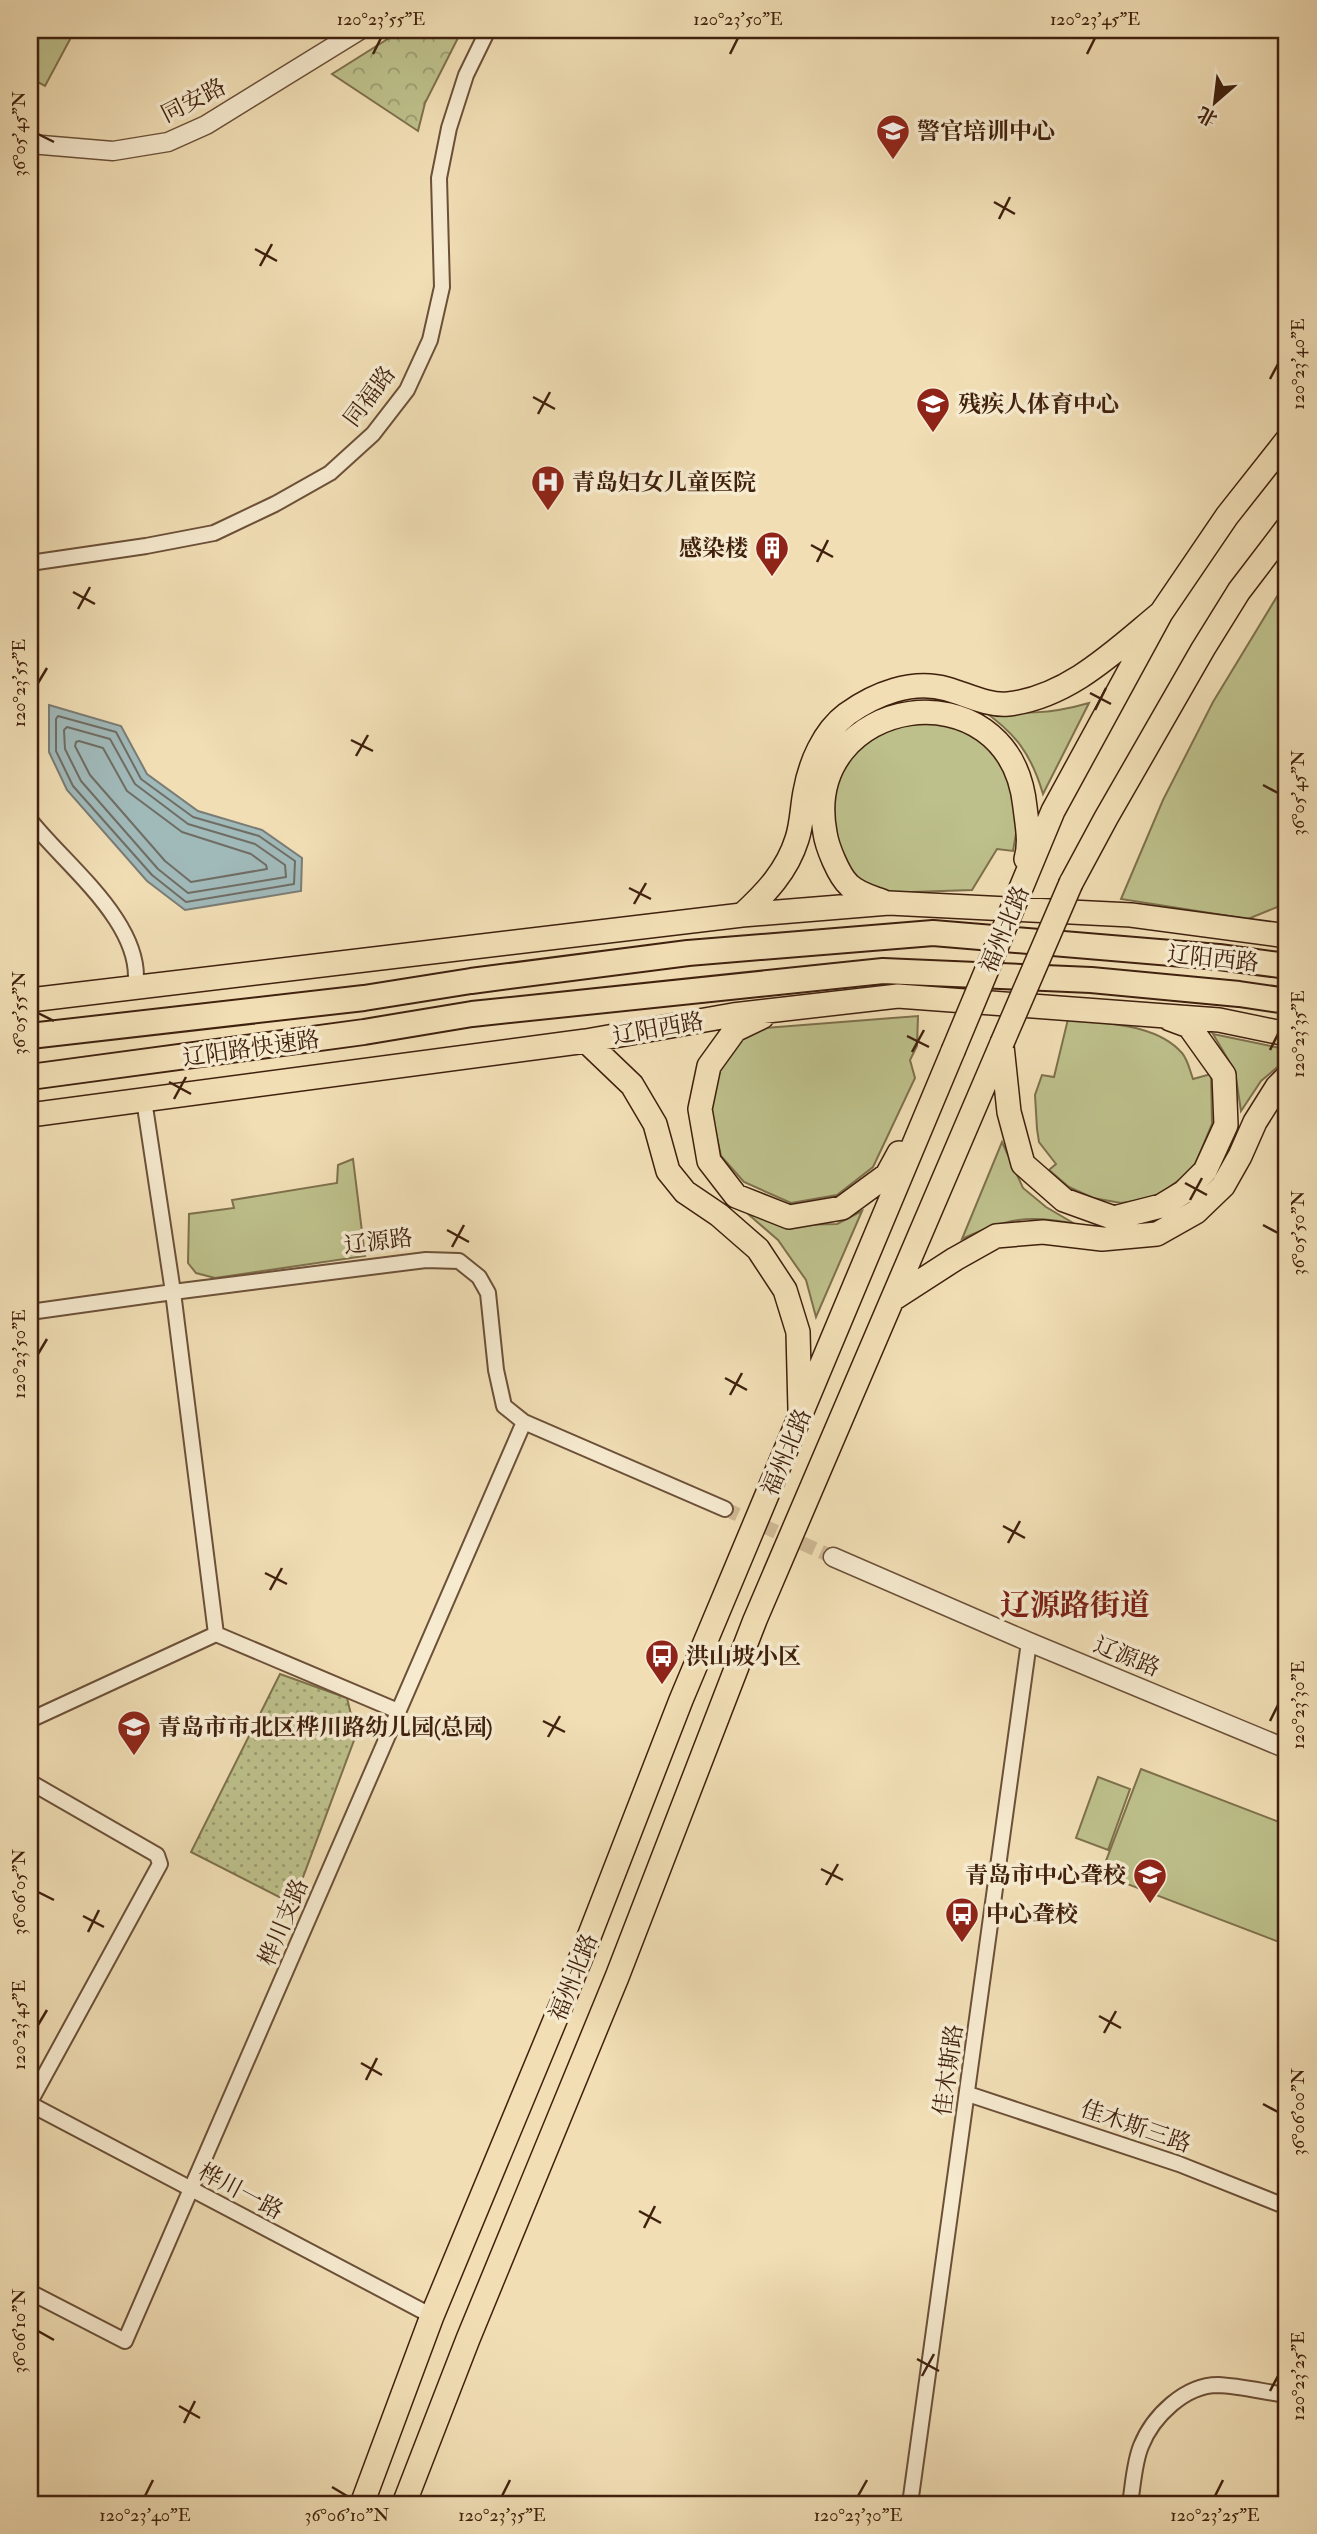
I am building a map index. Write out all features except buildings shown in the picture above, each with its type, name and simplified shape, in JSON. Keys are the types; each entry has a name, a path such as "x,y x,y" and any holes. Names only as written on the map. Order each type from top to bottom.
{"highway":[{"name":"辽阳西路","path":"471,981 688,953 933,933 1219,957 1287,966"},
{"name":"辽阳西路","path":"472,1014 883,971 1091,980 1239,993 1287,1001"},
{"name":"辽阳路快速路","path":"30,1036 364,998 471,981"},
{"name":"辽阳路快速路","path":"30,1077 336,1036 472,1014"}],"main road":[{"name":"福州北路","path":"362,2504 432,2316 580,1960 681,1700 1053,811 1161,613 1227,516 1287,440"},
{"name":"福州北路","path":"404,2504 473,2327 622,1965 755,1620 1071,883 1203,649 1239,592 1287,528"},
{"path":"1239,592 1287,547"},
{"path":"742,915 763,897 786,865 798,837 809,772 829,734 845,716 871,699 890,691 909,688 944,688 979,700 1004,704 1026,701 1052,692 1093,669 1161,613"},
{"path":"889,903 866,896 848,885 825,837 821,810 824,788 832,765 864,731 906,713 926,711 964,719 983,729 999,743 1014,764 1023,787 1030,847 1016,900"},
{"name":"辽阳西路","path":"30,1000 742,915 889,903 1131,915 1285,934"},
{"name":"辽阳西路","path":"30,1115 586,1041 775,1010 898,996 1219,1020 1287,1034"},
{"path":"775,1010 735,1030 709,1066 700,1109 709,1161 736,1196 789,1217 842,1208 887,1175 953,1051"},
{"path":"1002,1043 1009,1112 1023,1164 1064,1200 1114,1219 1161,1206 1184,1192 1205,1171 1226,1125 1224,1075 1189,1026 1160,1015"},
{"path":"586,1041 632,1086 654,1124 668,1171 685,1192 719,1215 758,1249 785,1290 798,1332 800,1419"},
{"path":"892,1299 996,1236 1042,1232 1102,1239 1157,1234 1196,1212 1223,1186 1255,1122 1277,1087 1287,1077"}],"street":[{"name":"同安路","path":"30,144 113,151 168,142 206,125 360,30"},
{"name":"同福路","path":"30,563 214,533 275,505 330,473 373,434 407,390 430,340 442,287 439,178 449,128 466,75 488,30"},
{"path":"30,820 107,905 128,942 137,976 135,988"},
{"path":"144,1100 173,1292 216,1634"},
{"name":"辽源路","path":"30,1312 426,1260 458,1261 479,1277 488,1293 496,1370 504,1406 524,1422 724,1509"},
{"name":"桦川支路","path":"30,2292 125,2342 524,1422"},
{"name":"辽源路","path":"833,1557 1287,1749"},
{"path":"30,1720 216,1634 398,1711"},
{"name":"佳木斯路","path":"910,2504 1029,1642"},
{"path":"30,1782 158,1855 160,1864 30,2103"},
{"name":"佳木斯三路","path":"968,2094 1179,2164 1287,2207"},
{"name":"桦川一路","path":"30,2103 191,2191 432,2316"},
{"path":"1130,2504 1140,2446 1172,2404 1193,2389 1217,2385 1287,2395"},
{"path":"1286,2504 1287,2499"}],"green space":[{"path":"30,30 75,30 45,86 30,78"},
{"path":"402,30 462,30 425,103 418,131 332,74"},
{"path":"1287,580 1287,903 1248,919 1121,899 1163,800 1213,702"},
{"path":"1089,703 1043,794 1033,767 1020,745 981,709 1035,712 1060,710"},
{"path":"929,718 981,736 1014,783 1020,811 1013,851 997,849 972,890 882,893 866,886 851,873 835,845 834,785 865,738"},
{"path":"918,1016 917,1046 910,1060 915,1078 873,1167 837,1195 791,1203 744,1182 721,1156 711,1111 717,1070 738,1039 765,1028"},
{"path":"1068,1019 1144,1030 1171,1043 1182,1053 1193,1079 1211,1074 1212,1124 1193,1170 1154,1198 1121,1203 1093,1198 1069,1187 1049,1170 1056,1164 1039,1142 1035,1095 1042,1075 1054,1077"},
{"path":"1213,1034 1285,1049 1287,1059 1261,1081 1241,1111 1235,1071"},
{"path":"1002,1142 1023,1188 1046,1207 1075,1224 1043,1219 1017,1220 962,1239"},
{"path":"353,1159 365,1256 215,1278 196,1273 188,1263 189,1214 234,1208 232,1200 337,1183 338,1165"},
{"path":"862,1211 816,1317 806,1280 778,1240 748,1214 792,1225 837,1224"},
{"path":"280,1674 347,1698 356,1735 293,1904 191,1852"},
{"path":"1141,1769 1287,1825 1287,1945 1101,1874"},
{"path":"1098,1777 1130,1789 1108,1850 1076,1838"}],"water":[{"path":"49,705 121,726 147,774 198,811 262,830 302,858 301,891 185,910 147,881 67,790 49,752"}],"tunnel":[{"path":"725,1509 833,1557"}],"place":[{"name":"警官培训中心","path":"893,161"},
{"name":"残疾人体育中心","path":"933,434"},
{"name":"青岛妇女儿童医院","path":"548,512"},
{"name":"感染楼","path":"772,578"},
{"name":"洪山坡小区","path":"662,1686"},
{"name":"青岛市市北区桦川路幼儿园(总园)","path":"134,1757"},
{"name":"青岛市中心聋校","path":"1150,1905"},
{"name":"中心聋校","path":"962,1944"}],"district":[{"name":"辽源路街道","path":"1075,1605"}]}
